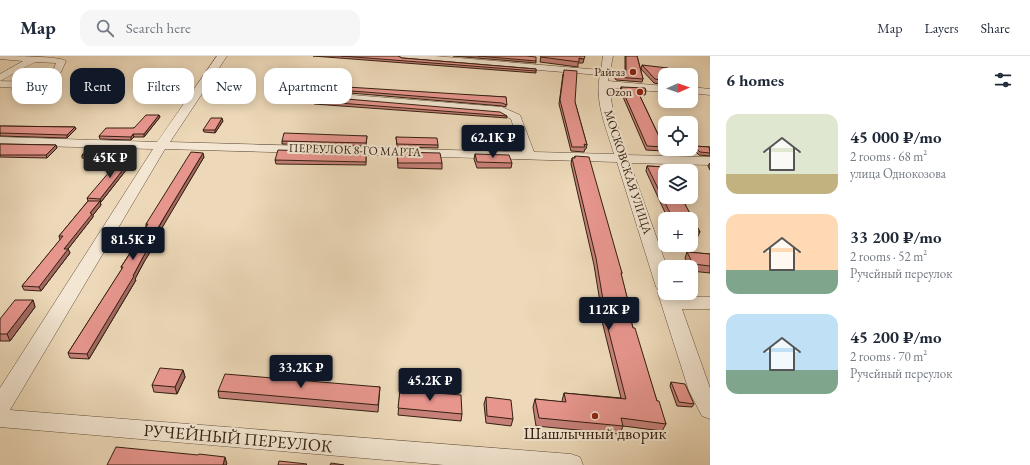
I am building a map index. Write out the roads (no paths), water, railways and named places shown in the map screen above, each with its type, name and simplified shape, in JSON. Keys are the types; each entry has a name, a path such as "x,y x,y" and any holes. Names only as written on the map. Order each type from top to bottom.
{"street":[{"path":"0,56 61,61 58,70 36,83 19,85 0,84"},
{"path":"0,408 162,144 222,56"},
{"path":"402,56 604,79 658,87"},
{"name":"МОСКОВСКАЯ УЛИЦА","path":"608,56 604,79 608,116 658,264"},
{"path":"0,78 33,59"},
{"path":"698,91 710,92"},
{"path":"352,99 502,110 516,117 529,155"},
{"name":"ПЕРЕУЛОК 8-ГО МАРТА","path":"0,141 162,144 710,161"},
{"name":"МОСКОВСКАЯ УЛИЦА","path":"670,300 700,391 710,410"},
{"path":"696,300 710,303"},
{"name":"РУЧЕЙНЫЙ ПЕРЕУЛОК","path":"0,418 571,465"}],"place":[{"name":"Райгаз","path":"633,72"},
{"name":"Ozon","path":"640,92"},
{"name":"Шашлычный дворик","path":"595,416"}]}
